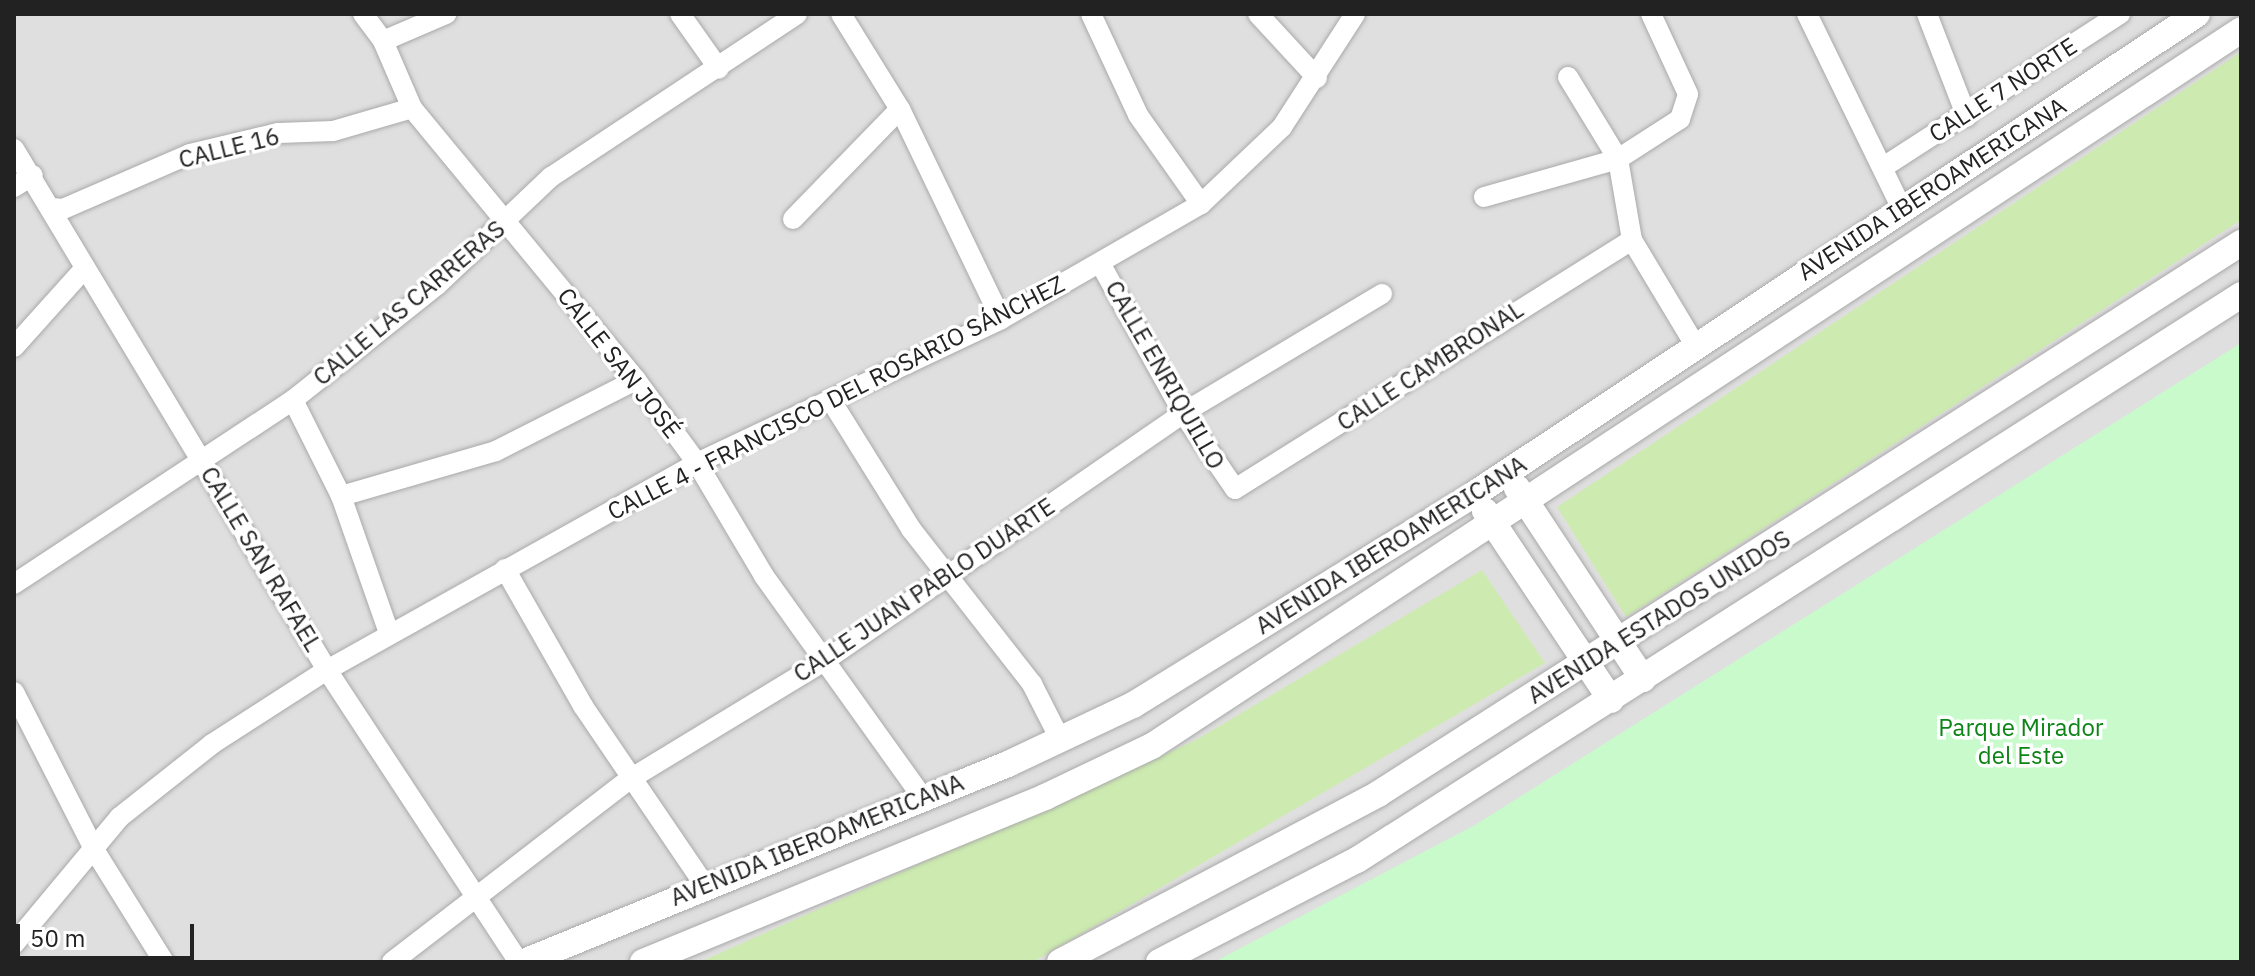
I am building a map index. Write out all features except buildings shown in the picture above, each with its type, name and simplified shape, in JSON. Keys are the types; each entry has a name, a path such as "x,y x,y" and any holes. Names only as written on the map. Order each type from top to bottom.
{"street":[{"name":"CALLE SAN JOSÉ","path":"363,14 383,41 412,108 636,380 697,463 764,576 923,798"},
{"path":"383,41 446,14"},
{"path":"680,14 719,69"},
{"name":"CALLE LAS CARRERAS","path":"14,584 200,456 293,400 426,295 507,222 551,177 719,69 797,14"},
{"path":"841,14 900,109 1001,319"},
{"path":"1091,14 1138,115 1201,204"},
{"path":"1258,14 1317,78"},
{"name":"CALLE 4 - FRANCISCO DEL ROSARIO SÁNCHEZ","path":"14,944 95,851 120,817 212,744 327,670 697,463 832,402 1001,319 1201,204 1282,127 1317,78 1355,14"},
{"path":"1484,197 1618,159 1680,119 1688,94 1651,14"},
{"path":"1807,14 1885,166 1902,209"},
{"path":"1927,14 1967,117"},
{"name":"CALLE 7 NORTE","path":"1885,166 1967,117 2120,14"},
{"name":"AVENIDA IBEROAMERICANA","path":"522,962 704,884 1061,741 1188,673 1507,473 1695,345 2197,14"},
{"name":"AVENIDA IBEROAMERICANA","path":"643,962 1045,797 1152,746 2241,30"},
{"path":"1568,77 1618,159 1632,240 1695,345"},
{"name":"CALLE 16","path":"52,208 63,209 190,154 279,133 333,131 412,108"},
{"path":"793,219 900,109"},
{"name":"CALLE SAN RAFAEL","path":"14,149 33,175 84,269 327,670 477,900 522,962"},
{"path":"14,187 33,175"},
{"name":"CALLE CAMBRONAL","path":"1229,486 1241,488 1632,240"},
{"name":"AVENIDA ESTADOS UNIDOS","path":"1060,962 1378,794 1619,644 2241,243"},
{"name":"CALLE ENRIQUILLO","path":"1100,263 1183,413 1229,486"},
{"path":"14,347 84,269"},
{"name":"CALLE JUAN PABLO DUARTE","path":"392,962 477,900 630,779 824,661 1183,413 1382,294"},
{"name":"AVENIDA ESTADOS UNIDOS","path":"1159,962 1357,860 2241,295"},
{"path":"341,496 496,451 636,380"},
{"path":"293,400 341,496 389,633"},
{"path":"832,402 911,529 1032,684 1061,741"},
{"path":"1507,473 1643,679"},
{"path":"1473,495 1611,700"},
{"path":"505,569 630,779 704,884"},
{"path":"14,692 95,851 164,962"}],"shaded area":[{"path":"14,14 2241,14 2241,962 14,962"}],"green space":[{"path":"2241,52 2241,220 1626,617 1557,507"},
{"name":"Parque Mirador del Este","path":"2241,343 2241,962 1214,962 1475,825"},
{"path":"1482,570 1545,663 1033,962 700,962 1194,741"}]}
